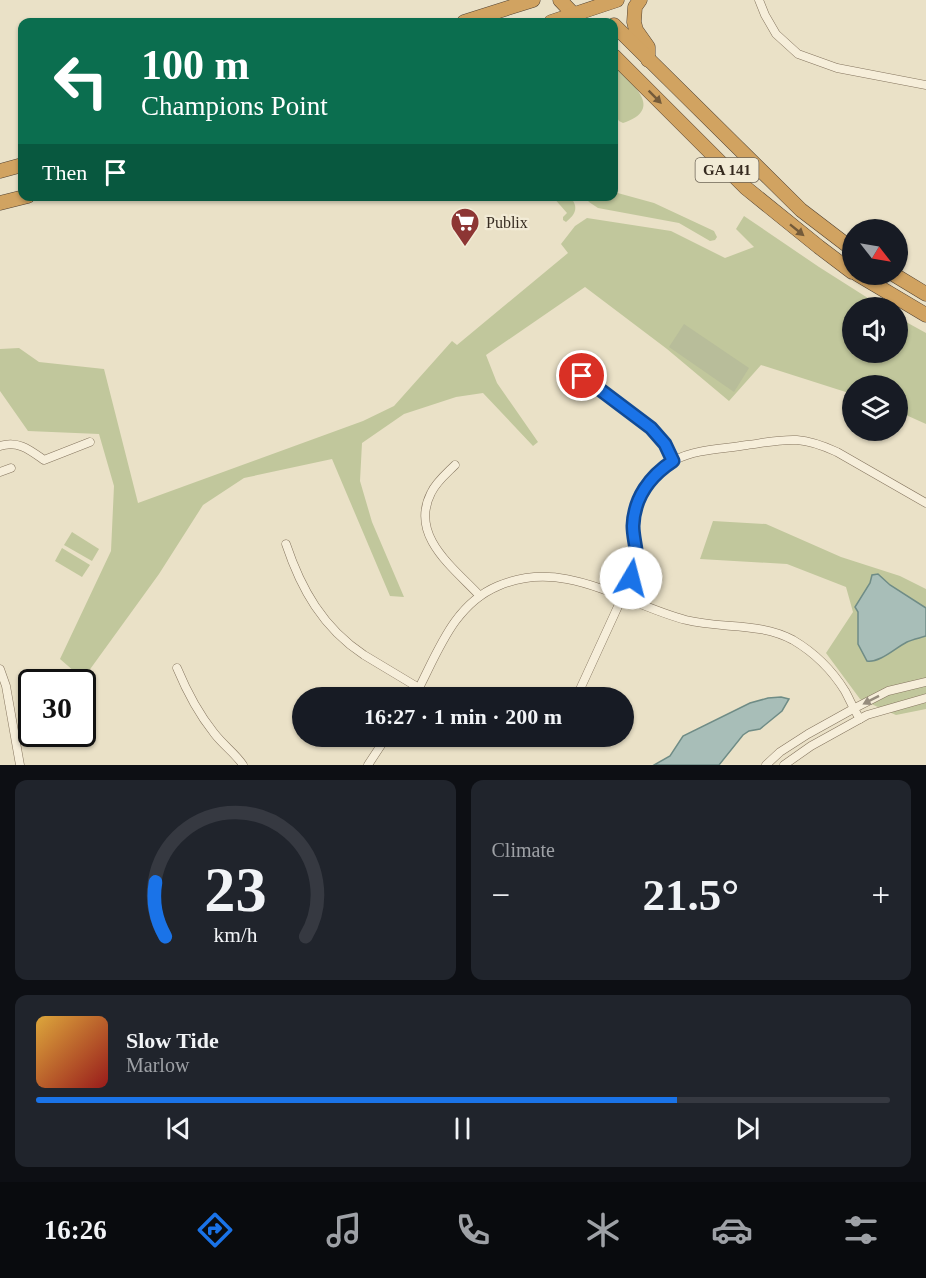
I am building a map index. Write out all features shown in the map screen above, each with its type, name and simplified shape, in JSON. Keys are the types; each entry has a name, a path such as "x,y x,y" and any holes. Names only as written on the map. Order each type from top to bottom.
{"highway":[{"path":"489,15 503,0"},
{"path":"478,18 533,0"},
{"path":"560,0 577,18"},
{"path":"579,18 591,4 617,0"},
{"path":"640,0 635,7 634,22 636,30 648,47 648,60"},
{"name":"GA 141","path":"591,4 606,18"},
{"name":"GA 141","path":"618,30 801,210 842,241"},
{"name":"GA 141","path":"618,60 746,188 842,264"},
{"path":"0,171 18,166"},
{"path":"0,203 18,198"},
{"path":"908,283 926,294"},
{"path":"876,285 926,315"}],"street":[{"path":"759,0 776,34 798,54 837,68 926,85"},
{"path":"582,376 651,428 665,444 673,461"},
{"path":"581,687 631,578 636,550 634,513 638,501 652,478 673,461 686,455 711,450 784,440 810,442 837,452 926,503"},
{"path":"0,446 24,446 44,460 90,442"},
{"path":"455,465 437,483 430,495 425,510 426,527 437,551 480,596"},
{"path":"0,472 11,468"},
{"path":"286,544 305,590 317,610 332,628 362,654 417,687"},
{"path":"420,687 451,626 480,596 496,586 511,581 528,577 559,576 686,620 759,628 793,640 815,654 832,672 860,719"},
{"path":"177,668 201,716 243,765"},
{"path":"0,669 6,686 20,765"},
{"path":"766,765 780,752 853,709 888,691 926,682"},
{"path":"784,765 812,746 867,715 926,698"},
{"path":"368,765 380,747"}],"green space":[{"path":"618,70 636,88 644,103 642,111 636,117 623,123 619,121"},
{"path":"618,193 654,203 714,231 717,237 710,241 679,223 598,208 589,202 618,201"},
{"path":"556,201 573,201 575,210 566,222 563,217 567,213"},
{"path":"744,216 842,282 842,285 847,285 866,297 842,297 842,363 908,363 908,323 926,333 926,424 908,416 908,375 842,375 842,391 761,365 729,401 667,349 585,287 486,355 497,383 538,442 533,446 483,393 456,397 404,414 362,443 360,481 372,522 404,597 390,596 332,459 244,478 203,505 159,574 90,669 72,669 60,659 111,551 114,486 99,434 28,431 0,391 0,349 19,348 39,362 104,369 138,503 363,421 394,406 452,341 457,345 568,253 561,244 575,226 587,218 671,231 725,258 754,247 736,229"},
{"path":"684,324 749,368 734,392 669,347"},
{"path":"713,521 766,524 841,557 900,576 926,589 926,709 896,715 860,699 826,653 853,612 846,587 787,564 700,559"},
{"path":"72,532 99,549 92,561 64,545"},
{"path":"62,548 90,565 82,577 55,561"}],"water":[{"path":"878,574 890,585 926,608 926,636 907,642 877,660 867,661 858,644 858,612 855,607 870,583 872,575"},
{"path":"781,697 789,699 782,711 760,729 743,735 719,765 654,765 670,756 683,736 750,703"}],"place":[{"name":"Publix","path":"465,248"}],"route":[{"path":"582,376 660,436 673,461 652,478 638,501 634,513 633,536 636,550 631,578"}]}
